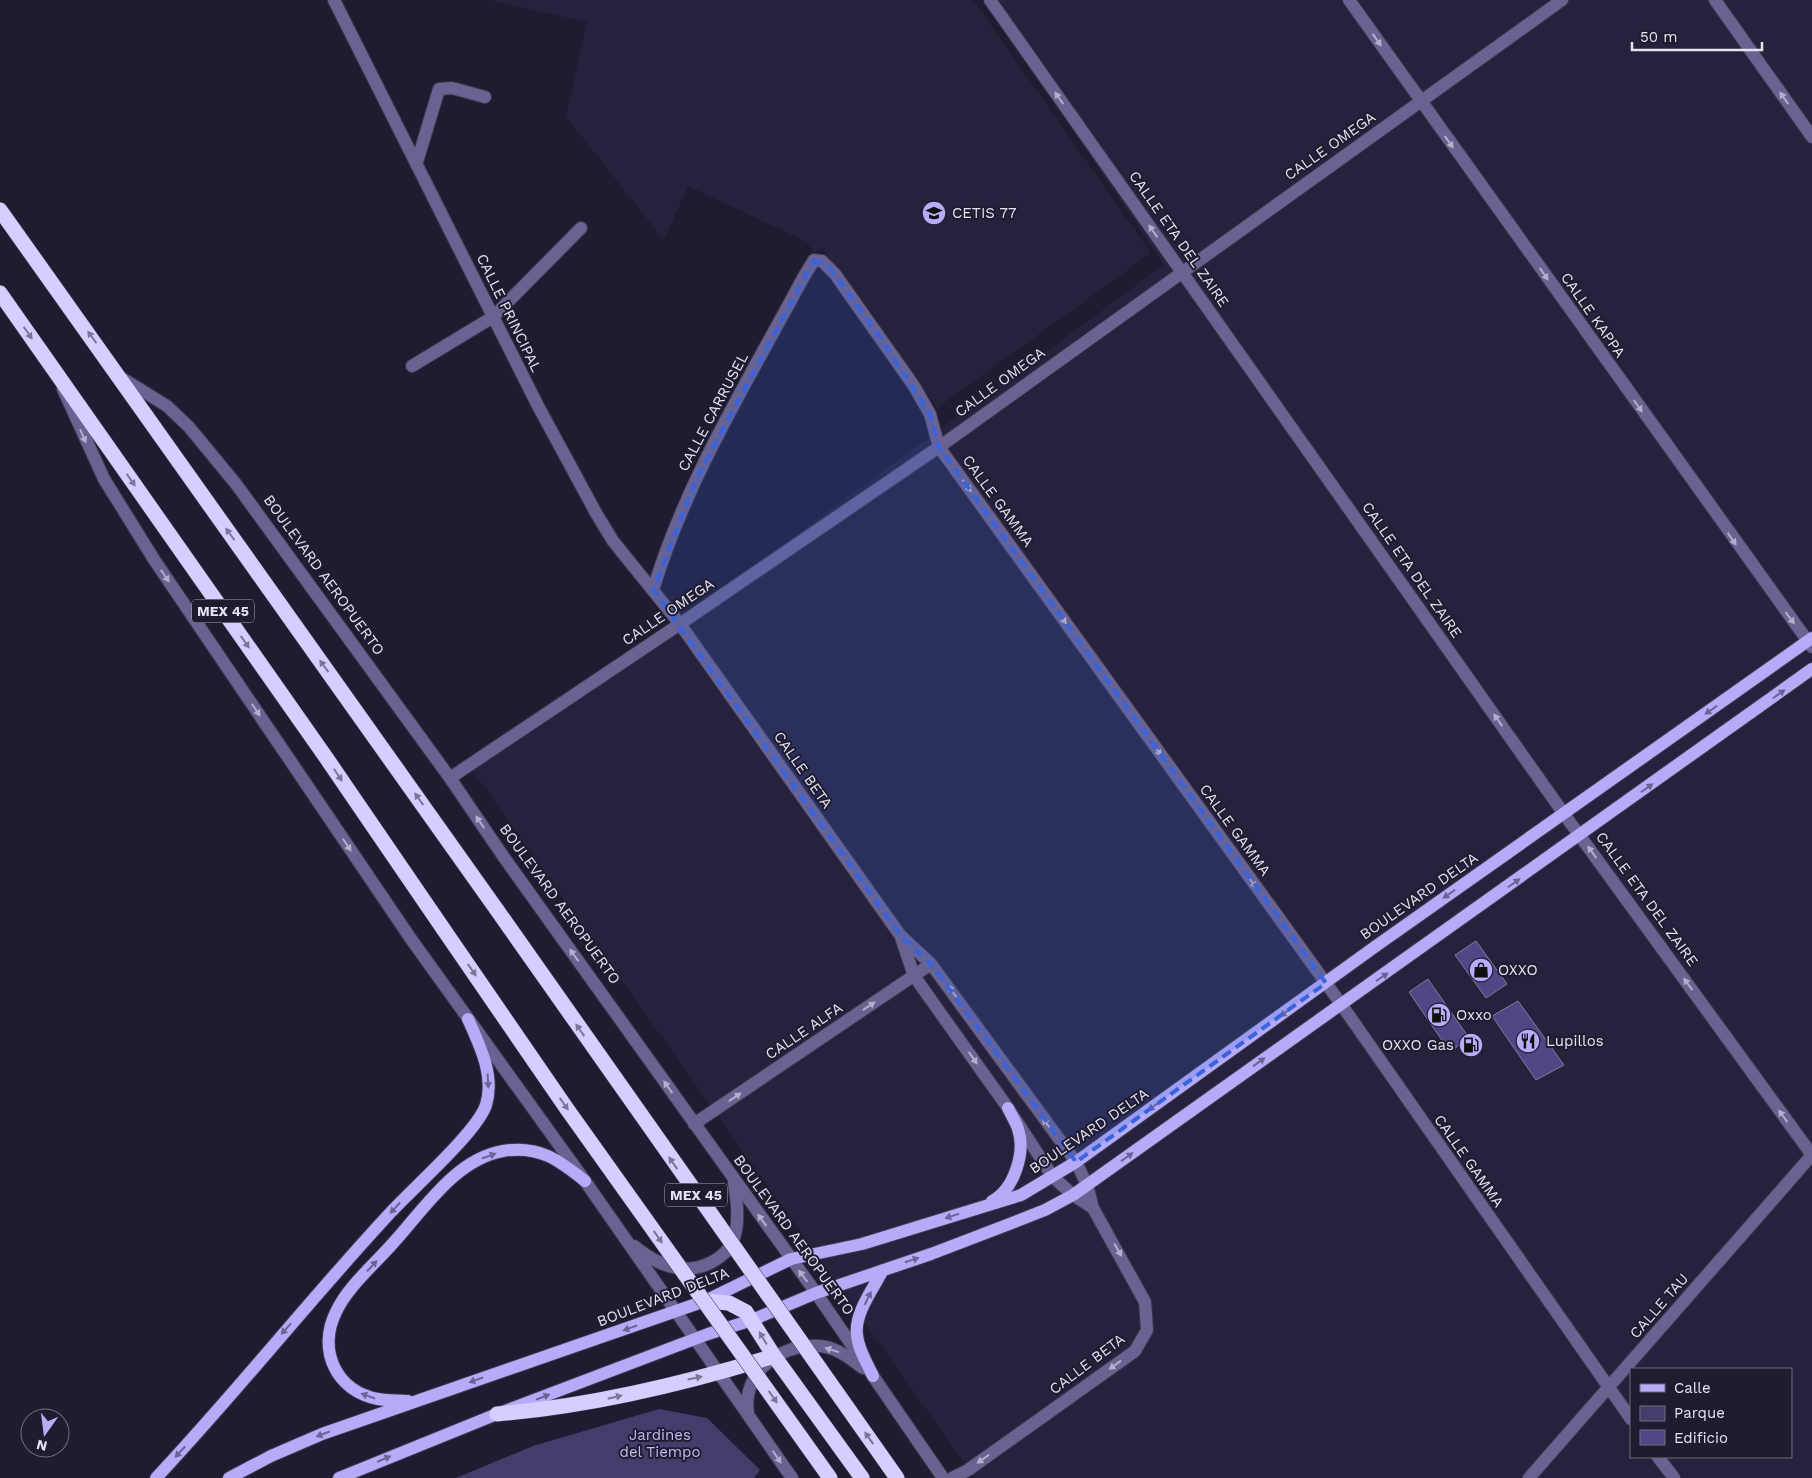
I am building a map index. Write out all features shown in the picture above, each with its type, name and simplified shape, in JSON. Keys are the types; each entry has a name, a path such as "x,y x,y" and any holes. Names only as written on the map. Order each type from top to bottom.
{"highway":[{"name":"BOULEVARD AEROPUERTO","path":"0,210 120,377 897,1478"},
{"name":"MEX 45","path":"0,293 326,756 573,1117 830,1478"},
{"path":"705,1301 729,1303 739,1307 752,1320 774,1356 862,1478"},
{"path":"497,1414 580,1405 720,1373 774,1356"}],"main road":[{"name":"BOULEVARD DELTA","path":"229,1478 271,1456 322,1434 705,1301 791,1259 862,1244 1021,1195 1076,1162 1564,814 1810,642"},
{"path":"338,1478 497,1414 695,1339 752,1320 816,1293 1012,1223 1045,1210 1073,1195 1580,836 1812,669"},
{"path":"156,1478 372,1234 479,1120 489,1094 489,1076 480,1046 468,1019"},
{"path":"974,1209 1001,1196 1016,1170 1020,1145 1019,1130 1008,1108"},
{"path":"416,1401 378,1399 350,1388 338,1375 330,1360 328,1344 330,1324 336,1310 353,1288 441,1189 464,1169 483,1157 502,1151 540,1152 558,1159 586,1181"},
{"path":"873,1376 859,1345 857,1322 883,1270"}],"street":[{"name":"CALLE PRINCIPAL","path":"334,0 417,162 493,317 596,513 613,541 680,624"},
{"name":"CALLE ETA DEL ZAIRE","path":"990,0 1564,814 1812,1155"},
{"name":"CALLE KAPPA","path":"1349,0 1810,642"},
{"name":"CALLE OMEGA","path":"450,778 680,624 939,446 1562,0"},
{"path":"1715,0 1812,138"},
{"path":"417,162 439,89 452,88 485,97"},
{"path":"412,366 493,317 580,228"},
{"name":"CALLE GAMMA","path":"820,259 835,274 914,386 930,414 939,446 1341,1004 1630,1418"},
{"name":"CALLE CARRUSEL","path":"653,590 669,542 697,478 802,278 814,260 820,259"},
{"path":"57,375 87,445 126,516 324,811 468,1019 586,1181 622,1237 749,1414 792,1478"},
{"name":"BOULEVARD AEROPUERTO","path":"120,377 167,406 189,427 236,484 450,778 734,1182 816,1293 944,1478"},
{"name":"CALLE BETA","path":"680,624 900,935 931,964 1076,1162 1087,1185 1093,1208 1145,1302 1147,1317 1143,1340 1135,1351 968,1470 952,1478"},
{"name":"CALLE BETA","path":"900,935 914,976 1008,1108 1053,1177 1073,1195 1093,1208"},
{"name":"CALLE ALFA","path":"694,1124 931,964"},
{"name":"CALLE TAU","path":"1529,1478 1812,1155"},
{"path":"622,1237 646,1256 664,1265 684,1270 701,1268 723,1255 733,1241 737,1204 734,1182"},
{"path":"749,1414 746,1400 749,1389 762,1368 774,1356 800,1347 827,1347 849,1358 873,1376"},
{"path":"1659,1458 1674,1478"}],"highlighted area":[{"path":"814,260 828,265 878,334 930,414 939,447 1326,983 1076,1162 931,964 900,935 653,590 697,477"}],"shaded area":[{"name":"CETIS 77","path":"489,0 973,0 1151,253 937,408 822,248 814,253 807,242 688,186 664,240 566,117 587,22"},
{"path":"985,0 1812,0 1812,1478 975,1478 471,768 674,624 1164,265"}],"green space":[{"name":"Jardines del Tiempo","path":"659,1409 707,1418 760,1470 754,1478 456,1478 533,1446"}],"building":[{"name":"OXXO","path":"1476,941 1507,984 1486,998 1455,955"},
{"name":"Oxxo","path":"1428,979 1469,1038 1450,1052 1409,992"},
{"name":"Lupillos","path":"1518,1001 1564,1065 1536,1080 1492,1016"}],"place":[{"name":"CETIS 77","path":"934,213"},
{"name":"OXXO","path":"1481,970"},
{"name":"Oxxo","path":"1439,1015"},
{"name":"Lupillos","path":"1528,1041"},
{"name":"OXXO Gas","path":"1471,1045"}]}
